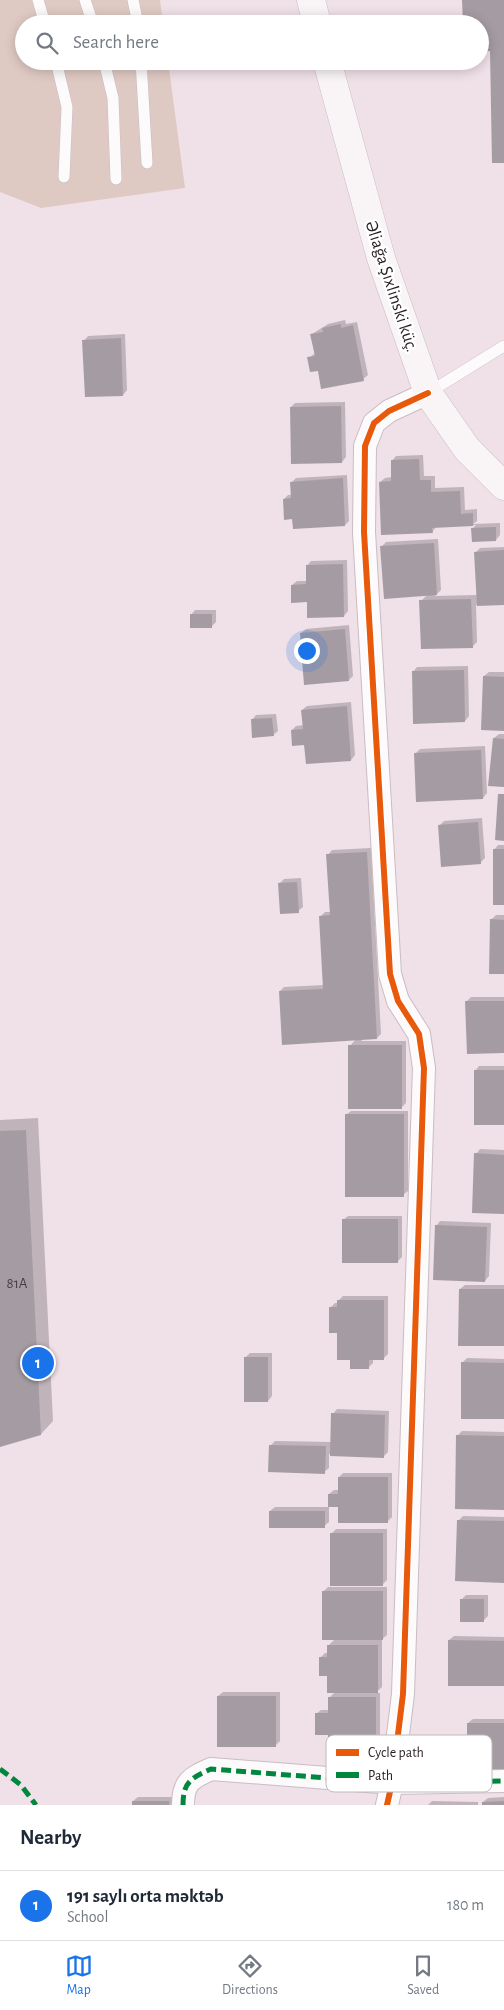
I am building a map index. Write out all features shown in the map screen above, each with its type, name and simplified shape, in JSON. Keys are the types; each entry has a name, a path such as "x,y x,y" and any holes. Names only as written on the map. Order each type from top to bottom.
{"main road":[{"path":"311,0 315,15"},
{"name":"Əliağa Şıxlinski küç.","path":"330,70 382,258 428,393 467,449 504,486"}],"street":[{"path":"397,1735 402,1694 424,1068 418,1034 398,1001 390,974 364,532 366,446 374,423 390,411 428,393"},
{"path":"183,1805 183,1791 193,1777 211,1769 326,1778"},
{"path":"387,1805 390,1792"}],"lane":[{"path":"38,0 42,15"},
{"path":"85,0 90,15"},
{"path":"133,0 136,15"},
{"path":"58,70 67,107 64,177"},
{"path":"106,70 113,98 116,179"},
{"path":"142,70 147,164"},
{"path":"428,393 504,346"}],"shaded area":[{"path":"0,0 160,0 162,15 15,15 15,70 169,70 185,188 41,208 0,192"}],"building":[{"path":"462,0 504,0 504,163 492,163 489,15 463,15"},
{"path":"341,324 341,328 353,325 364,381 321,389 318,371 310,372 307,357 315,356 310,334 323,332 322,328"},
{"path":"121,338 123,396 85,397 82,340"},
{"path":"341,406 342,463 291,464 290,407"},
{"path":"419,459 420,480 431,480 431,492 460,491 461,514 473,513 473,526 432,528 433,533 381,535 379,482 391,481 391,460"},
{"path":"343,478 345,526 293,529 292,519 284,520 283,499 291,498 290,482"},
{"path":"496,527 496,541 472,542 471,528"},
{"path":"434,543 437,595 384,599 380,546"},
{"path":"504,550 504,605 477,606 474,552"},
{"path":"343,564 344,617 307,618 307,602 291,603 291,585 306,584 306,565"},
{"path":"471,599 473,648 421,649 419,600"},
{"path":"190,614 212,614 212,628 190,628"},
{"path":"345,629 349,681 304,685 300,633"},
{"path":"464,670 465,722 413,724 412,671"},
{"path":"483,676 504,677 504,731 481,730"},
{"path":"347,706 351,761 306,764 304,745 292,746 291,730 303,729 301,710"},
{"path":"272,718 274,736 252,738 251,719"},
{"path":"493,738 504,739 504,787 488,786"},
{"path":"481,750 483,799 416,802 414,753"},
{"path":"498,794 504,794 504,841 495,840"},
{"path":"478,822 481,864 441,867 438,825"},
{"path":"493,849 504,849 504,905 493,905"},
{"path":"367,852 377,1039 282,1045 279,991 323,989 319,916 330,915 326,854"},
{"path":"297,882 299,913 280,914 278,883"},
{"path":"490,919 504,920 504,974 489,974"},
{"path":"465,1001 504,1001 504,1053 467,1054"},
{"path":"348,1045 402,1045 402,1109 348,1109"},
{"path":"474,1070 504,1070 504,1125 474,1125"},
{"path":"345,1114 404,1114 404,1197 345,1197"},
{"path":"26,1130 41,1435 0,1447 0,1131"},
{"path":"474,1153 504,1155 504,1214 472,1213"},
{"path":"342,1219 398,1219 398,1263 342,1263"},
{"path":"435,1225 487,1227 485,1282 433,1280"},
{"path":"459,1289 504,1289 504,1346 458,1346"},
{"path":"337,1300 384,1300 384,1360 369,1360 369,1369 350,1369 350,1360 337,1360 337,1333 329,1333 329,1307 337,1307"},
{"path":"244,1357 268,1357 268,1402 244,1402"},
{"path":"461,1362 504,1363 504,1419 461,1419"},
{"path":"331,1413 385,1415 384,1458 330,1456"},
{"path":"456,1435 504,1436 504,1510 455,1509"},
{"path":"269,1445 326,1446 325,1474 268,1472"},
{"path":"338,1477 388,1477 388,1523 338,1523 338,1507 328,1507 328,1494 338,1494"},
{"path":"269,1511 325,1511 325,1528 269,1528"},
{"path":"457,1520 504,1521 504,1583 455,1581"},
{"path":"330,1533 383,1533 383,1586 330,1586"},
{"path":"322,1591 383,1591 383,1640 322,1640"},
{"path":"460,1599 484,1599 484,1622 460,1622"},
{"path":"448,1640 504,1641 504,1686 448,1686"},
{"path":"327,1645 378,1645 378,1693 327,1693 327,1676 319,1676 319,1657 327,1657"},
{"path":"217,1696 276,1696 276,1747 217,1747"},
{"path":"328,1697 376,1697 376,1735 315,1735 315,1713 328,1713"},
{"path":"467,1723 504,1723 504,1776 492,1776 492,1735 467,1735"},
{"path":"132,1801 169,1801 169,1805 132,1805"},
{"path":"504,1801 504,1805 482,1805 482,1802"}],"marked path":[{"path":"0,1769 21,1785 36,1805"},
{"path":"183,1805 185,1791 193,1778 211,1769 326,1778"},
{"path":"492,1781 504,1781"}],"cycle path":[{"path":"398,1735 403,1694 424,1068 419,1034 398,1001 390,974 364,532 365,446 374,423 389,411 428,393"},
{"path":"387,1805 390,1792"}],"place":[{"name":"191 saylı orta məktəb","path":"38,1363"}]}
